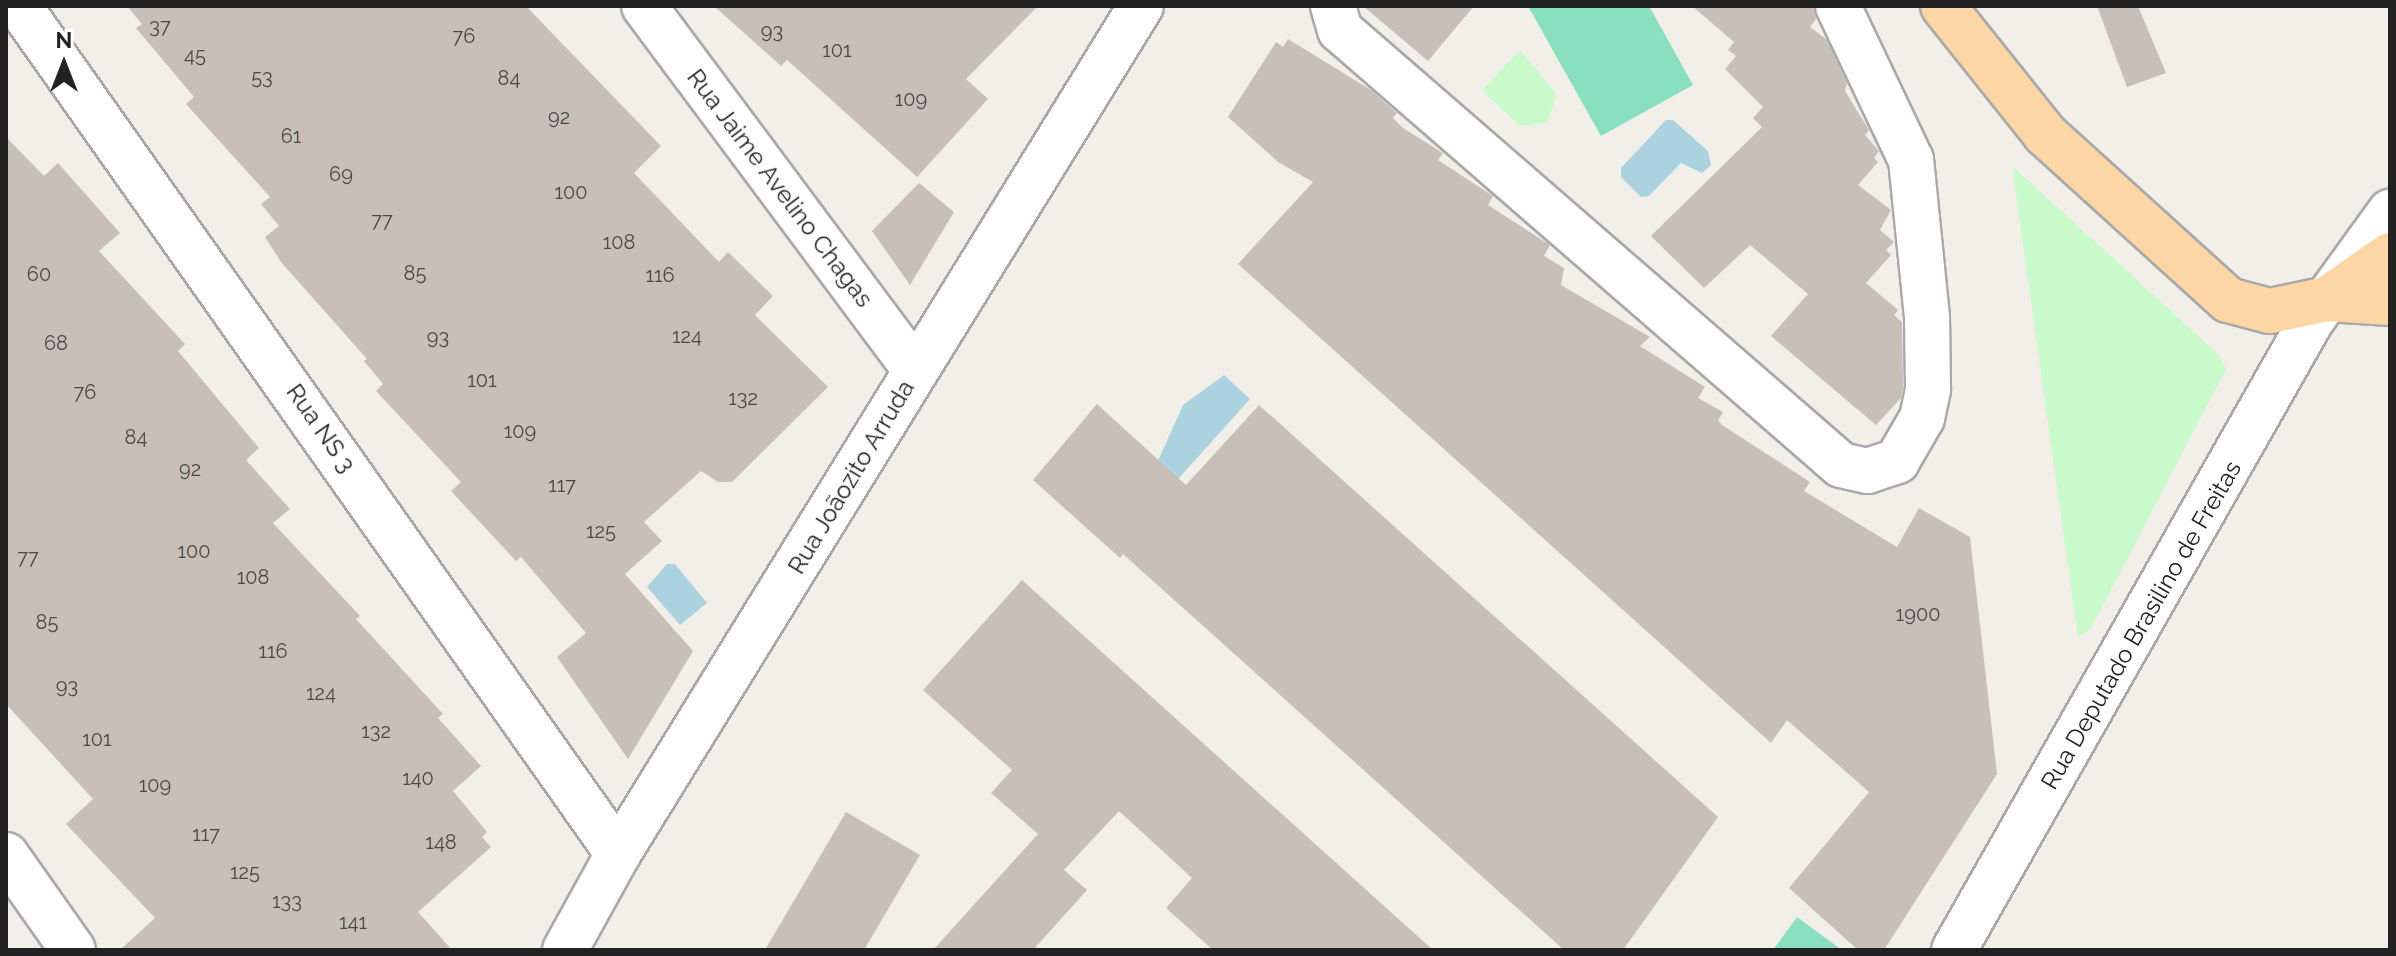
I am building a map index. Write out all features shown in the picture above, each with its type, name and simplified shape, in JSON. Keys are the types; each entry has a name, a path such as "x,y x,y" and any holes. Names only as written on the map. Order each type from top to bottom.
{"main road":[{"path":"1954,14 2045,134 2228,300 2270,311 2327,299 2390,303"},
{"path":"2327,299 2390,255"}],"street":[{"name":"Rua NS 3","path":"19,6 618,854"},
{"name":"Rua Jaime Avelino Chagas","path":"644,6 915,370"},
{"name":"Rua Joãozito Arruda","path":"565,950 618,854 1141,6"},
{"path":"1333,6 1340,30 1375,61 1841,465 1867,471 1897,461 1922,418 1928,389 1927,317 1911,160 1838,6"},
{"name":"Rua Deputado Brasilino de Freitas","path":"1954,950 2327,299 2390,212"},
{"path":"6,855 73,950"}],"green space":[{"path":"1528,6 1649,6 1693,85 1601,136"},
{"path":"1520,50 1557,95 1547,123 1520,126 1482,90"},
{"path":"2012,166 2219,355 2226,369 2090,630 2078,637"},
{"path":"1797,917 1842,950 1773,950"}],"water":[{"path":"1666,120 1673,120 1708,151 1711,165 1702,173 1681,163 1649,196 1641,197 1621,177 1621,168"},
{"path":"1224,375 1250,399 1153,507 1157,463 1183,405"},
{"path":"667,564 675,564 707,603 680,625 647,587"}],"building":[{"path":"127,6 526,6 661,146 634,173 719,262 728,252 773,296 755,315 828,387 732,482 718,482 701,471 644,522 662,541 625,574 693,651 628,759 557,657 586,633 521,557 516,561 451,491 461,482 376,391 383,384 364,361 367,359 281,262 265,237 279,226 261,204 270,197 186,104 194,97 136,28 142,24"},
{"path":"714,6 1038,6 966,79 988,99 917,177 787,60 781,66"},
{"path":"1363,6 1474,6 1428,61"},
{"path":"1692,6 1813,6 1816,19 1810,27 1827,40 1847,83 1845,91 1869,130 1865,135 1879,151 1874,158 1878,162 1858,185 1891,210 1880,230 1894,242 1886,250 1891,255 1866,283 1898,310 1894,315 1902,322 1903,387 1901,398 1876,425 1771,336 1808,294 1750,245 1704,288 1651,236 1762,127 1753,118 1763,107 1725,69 1736,56 1728,50 1734,42"},
{"path":"2097,6 2138,6 2166,73 2127,87"},
{"path":"1288,39 1371,90 1397,113 1393,118 1403,128 1443,153 1438,160 1493,196 1488,205 1550,245 1544,256 1564,268 1561,285 1650,337 1640,346 1705,387 1698,398 1723,412 1718,420 1722,425 1810,482 1804,491 1897,547 1919,508 1970,537 1997,774 1884,950 1858,950 1789,888 1869,792 1787,720 1771,743 1238,264 1313,182 1278,162 1228,117 1276,42 1283,47"},
{"path":"6,137 44,176 58,163 120,233 99,251 185,344 178,351 259,448 246,460 290,509 273,523 360,616 356,619 443,714 438,718 481,766 453,791 487,832 482,837 491,847 418,912 452,950 120,950 155,918 66,824 93,799 6,704"},
{"path":"919,183 954,212 910,285 872,231"},
{"path":"1097,404 1186,485 1259,405 1718,817 1623,950 1564,950 1123,554 1120,558 1033,480"},
{"path":"1022,580 1433,950 1213,950 1166,908 1192,878 1119,811 1064,870 1087,890 1033,950 933,950 1038,834 991,793 1012,770 923,690"},
{"path":"846,812 920,855 864,950 765,950"}]}
